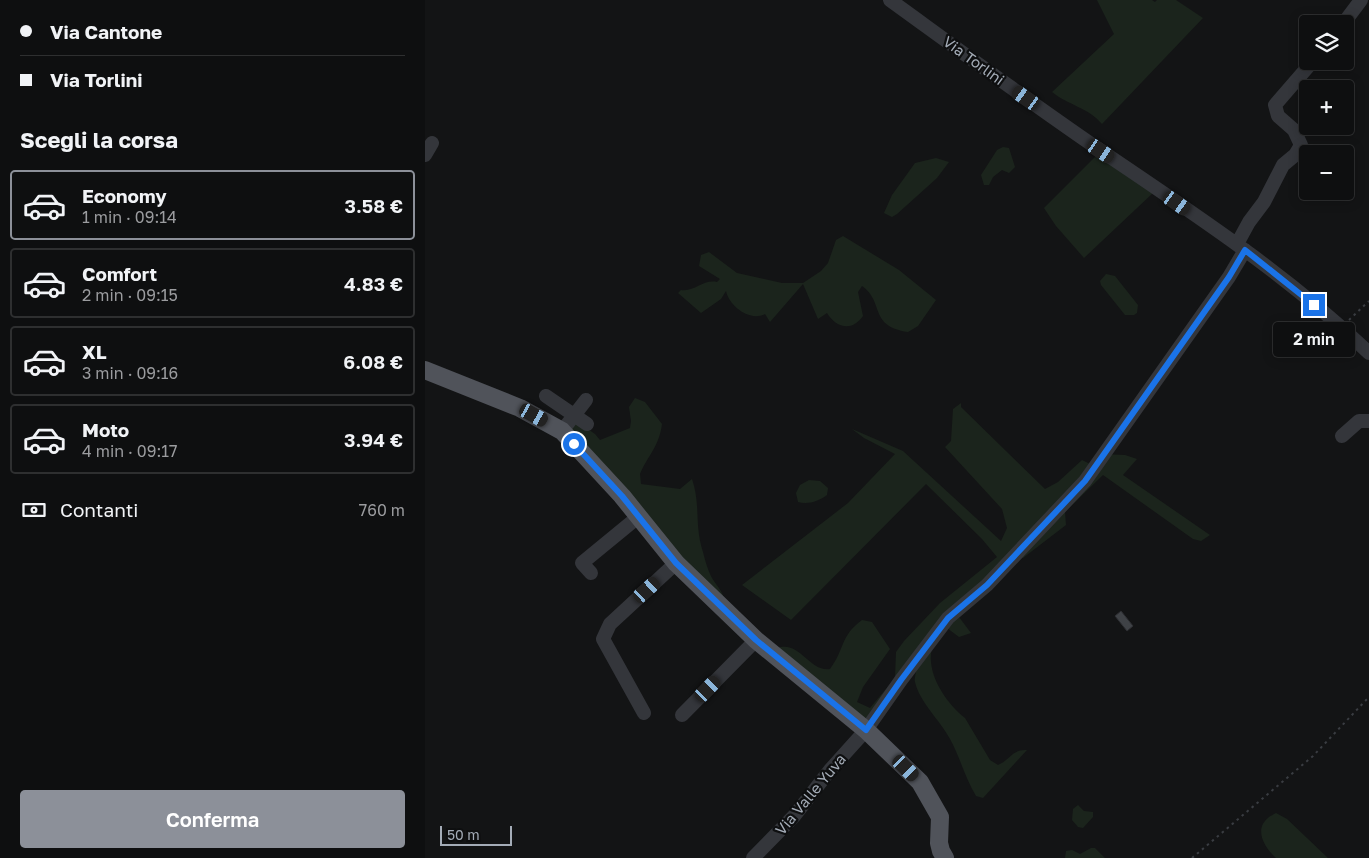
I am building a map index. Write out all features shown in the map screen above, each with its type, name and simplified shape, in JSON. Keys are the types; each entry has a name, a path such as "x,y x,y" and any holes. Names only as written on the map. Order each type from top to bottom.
{"main road":[{"path":"425,370 520,408 562,431 638,516 676,563 756,640 866,730 920,782 940,817 939,843 945,858"}],"street":[{"name":"Via Torlini","path":"891,0 1071,130 1241,247 1341,327 1369,354"},
{"path":"1350,15 1361,0"},
{"name":"Via Valle Yuva","path":"753,858 795,815 830,770 866,730 948,618 987,585 1085,481 1229,277 1249,222 1265,202 1283,165 1295,155 1301,145 1294,130 1278,116 1275,105 1305,70"},
{"path":"546,396 587,424"},
{"path":"562,431 586,400"},
{"path":"1342,436 1359,422 1369,421"},
{"path":"591,573 582,563 638,516"},
{"path":"644,713 603,638 610,624 676,563"},
{"path":"683,715 756,640"}],"path":[{"path":"1341,327 1369,301"},
{"path":"1192,858 1313,756 1369,697"}],"shaded area":[{"path":"1097,0 1152,0 1155,2 1157,0 1176,0 1203,18 1102,124 1085,110 1052,92 1114,34"},
{"path":"1003,147 1009,148 1015,167 1009,173 1002,170 993,177 989,185 984,185 981,175 997,150"},
{"path":"1099,153 1154,192 1084,258 1056,226 1044,208"},
{"path":"936,158 949,162 937,178 897,214 892,217 884,213 892,195 915,163"},
{"path":"843,236 899,270 936,300 918,326 908,332 887,325 882,319 869,292 862,286 858,292 863,316 859,321 849,326 839,325 827,313 818,319 803,284 770,322 765,314 753,316 741,311 731,302 726,291 721,299 701,313 678,293 681,290 691,289 707,282 717,282 720,279 699,266 701,255 709,252 737,273 782,283 803,283 821,271 828,263 836,240"},
{"path":"1106,274 1115,276 1138,305 1137,313 1125,315 1101,285 1100,281"},
{"path":"635,398 645,402 662,424 656,445 640,474 641,484 680,489 692,479 695,489 700,542 709,572 722,594 725,606 567,434 576,421 595,434 600,440 630,428 629,407"},
{"path":"961,403 961,407 1045,489 1058,482 1082,460 1092,465 1100,454 1125,455 1137,459 1123,475 1210,535 1201,541 1193,539 1103,475 1065,512 1066,525 1023,558 1015,550 959,617 971,633 959,637 947,628 936,639 932,649 931,660 937,682 949,703 965,718 990,760 998,765 1014,753 1027,750 983,798 976,796 950,739 921,697 915,681 916,670 866,724 777,648 792,648 816,666 830,669 846,637 855,626 862,620 872,622 890,649 863,687 857,702 870,708 895,678 896,652 904,641 940,603 997,557 982,539 926,484 791,620 742,585 848,503 895,454 864,438 852,429 903,451 1001,541 1007,528 1002,509 945,447 951,441 953,409"},
{"path":"809,480 820,481 828,488 827,495 813,502 798,502 796,493 800,485"},
{"path":"1078,805 1084,811 1093,812 1093,817 1083,828 1078,827 1072,820 1073,809"},
{"path":"1276,813 1287,819 1328,858 1276,858 1263,841 1261,828 1268,818"},
{"path":"1095,848 1105,858 1065,858 1066,851 1072,850 1080,854"}],"building":[{"path":"1121,611 1133,626 1127,631 1115,616"}],"route":[{"path":"574,444 622,496 676,563 756,640 866,730 948,618 987,585 1085,481 1229,277 1245,250 1314,305"}]}
